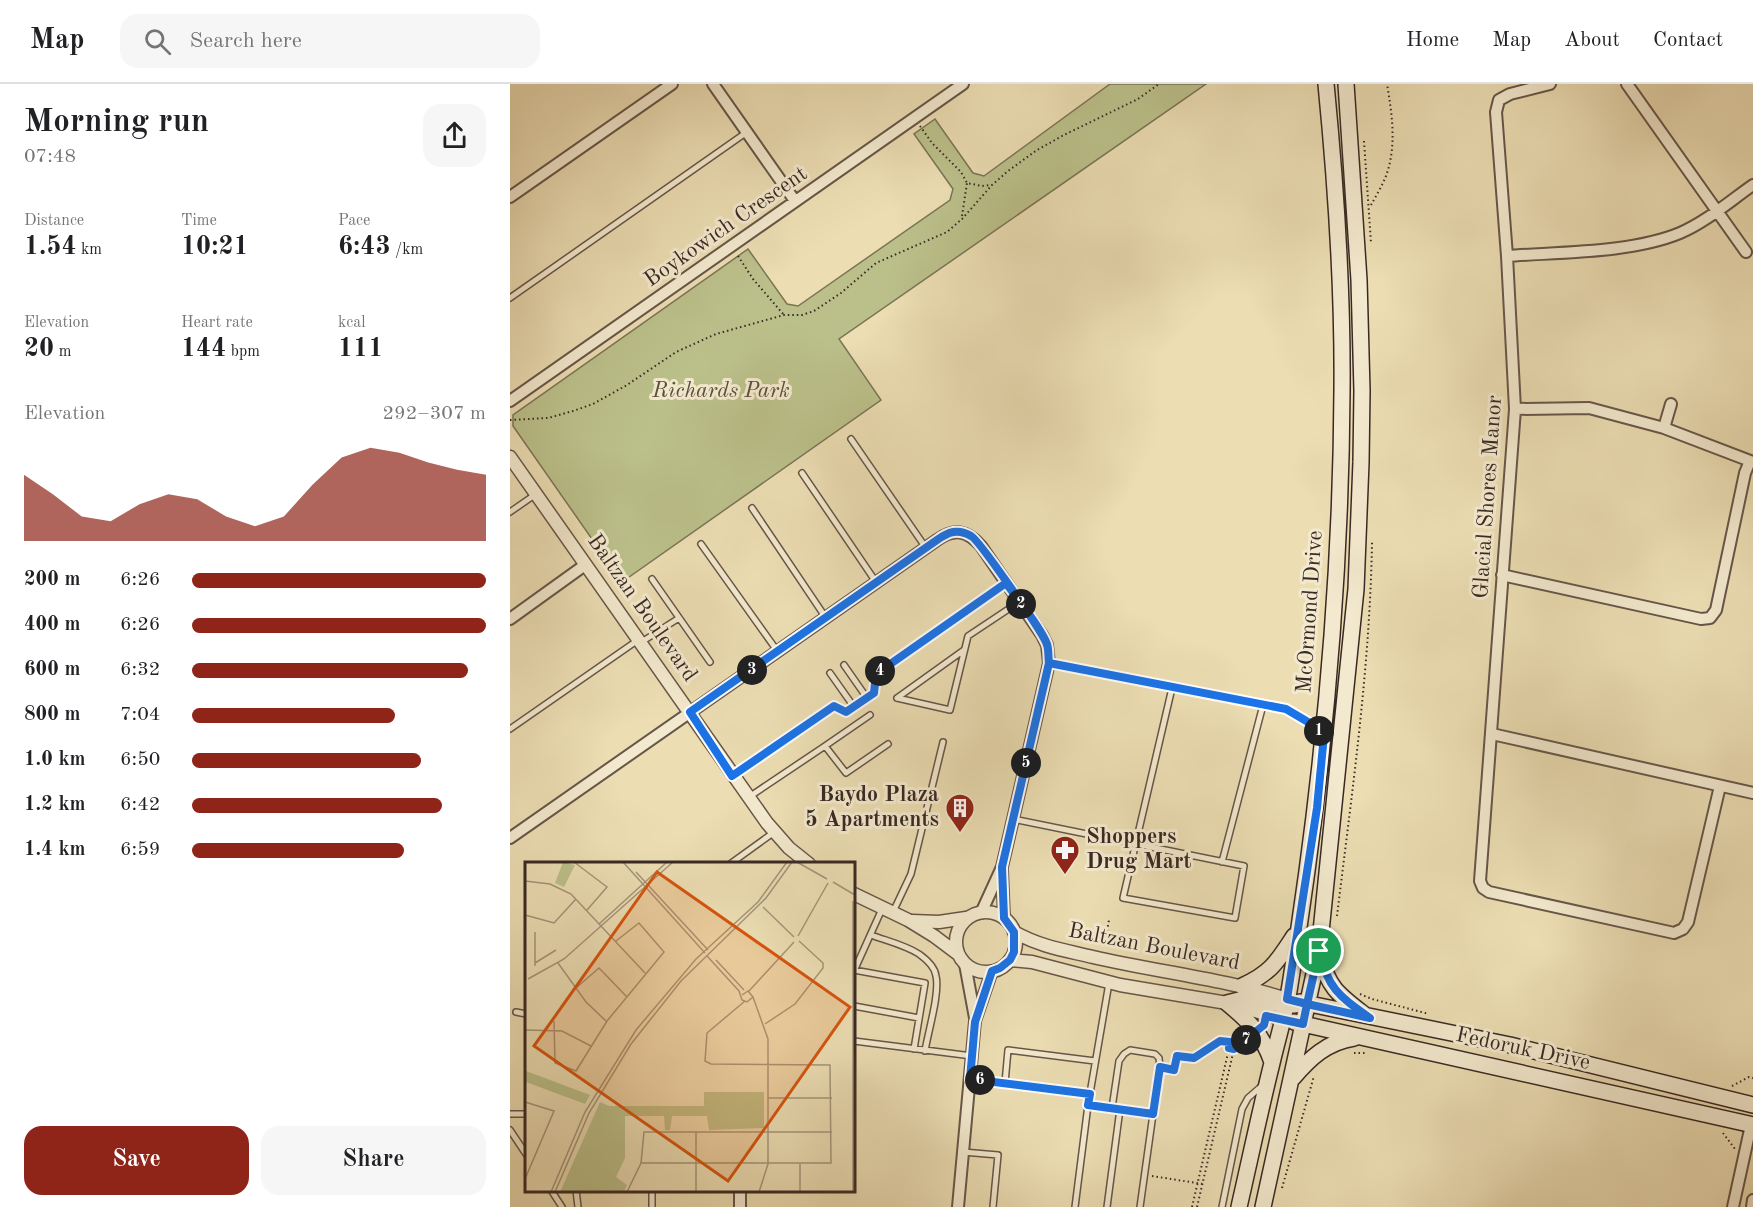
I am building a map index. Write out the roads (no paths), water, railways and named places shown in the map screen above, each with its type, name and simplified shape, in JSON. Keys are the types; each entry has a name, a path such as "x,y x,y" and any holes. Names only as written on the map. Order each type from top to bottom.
{"main road":[{"name":"McOrmond Drive","path":"1239,1207 1286,1008 1317,808 1334,633 1340,509 1342,388 1339,266 1326,84"},
{"name":"McOrmond Drive","path":"1263,1207 1319,951 1355,600 1361,462 1359,280 1346,84"},
{"path":"1242,986 1259,978 1275,965 1298,931"},
{"path":"1319,951 1324,974 1335,990 1342,998 1370,1018"},
{"path":"1227,1004 1247,998 1286,1008"},
{"path":"1227,1004 1257,1031 1272,1062"},
{"name":"Fedoruk Drive","path":"1286,1008 1307,1004 1510,1045 1753,1105"},
{"name":"Fedoruk Drive","path":"1286,1008 1303,1024 1752,1121"},
{"path":"1292,1079 1306,1062 1331,1045 1340,1040 1363,1037"}],"street":[{"path":"510,197 672,84"},
{"path":"713,84 795,201"},
{"name":"Boykowich Crescent","path":"510,401 732,248 795,201 963,84"},
{"name":"Glacial Shores Manor","path":"1550,84 1510,94 1499,100 1496,112 1515,409 1480,881 1483,888 1501,895 1674,933 1683,929 1688,922 1720,786"},
{"path":"1627,84 1746,252"},
{"path":"1507,256 1636,246 1680,233 1716,212 1753,185"},
{"path":"1664,428 1671,404"},
{"path":"1502,575 1701,619 1710,618 1716,610 1745,473 1752,462 1664,428 1589,408 1515,409"},
{"name":"Baltzan Boulevard","path":"510,457 748,798 789,848 806,862"},
{"path":"510,838 946,534 958,531 972,536 1006,583 1047,645 1049,663 1002,867 981,913"},
{"path":"510,619 585,565"},
{"path":"1492,734 1753,793"},
{"path":"1002,867 1004,918"},
{"path":"855,895 908,920 934,936 976,970 992,971 1000,968 1010,960 1014,952 1014,932 1004,918 996,913 975,913 966,918 939,922 908,920"},
{"path":"966,918 956,935 955,944 961,959 975,1022"},
{"name":"Baltzan Boulevard","path":"1014,932 1036,944 1137,967 1242,986 1286,1008"},
{"name":"Baltzan Boulevard","path":"1010,960 1032,962 1109,982 1227,1004"},
{"path":"958,1207 975,1022 992,971"},
{"path":"1733,1207 1752,1121"},
{"path":"1752,1207 1753,1200"}],"lane":[{"path":"510,297 747,132"},
{"path":"851,439 926,548"},
{"path":"802,473 876,582"},
{"path":"510,512 536,494"},
{"path":"752,508 826,618"},
{"path":"702,544 778,652"},
{"path":"652,579 710,662"},
{"path":"732,776 834,706 846,712 867,698 874,693 876,674 1006,583"},
{"path":"965,650 897,698 950,710 965,650 968,636 1019,602"},
{"path":"510,729 639,641 679,618"},
{"path":"1049,663 1286,709 1324,735"},
{"path":"844,665 867,698"},
{"path":"830,673 854,707"},
{"path":"1013,819 1135,845 1244,866 1235,918 1123,898 1135,845 1172,688"},
{"path":"1222,862 1263,705"},
{"path":"748,798 870,715"},
{"path":"855,969 871,935 911,874 943,742"},
{"path":"825,746 846,773 888,744"},
{"path":"733,862 775,832"},
{"path":"871,935 912,950 932,967 937,976 925,1051"},
{"path":"855,971 925,983 914,1049"},
{"path":"1075,1207 1088,1105 1109,982"},
{"path":"855,1006 919,1018"},
{"path":"516,1012 525,1014"},
{"path":"855,1041 972,1056"},
{"path":"1005,1083 1008,1050 1095,1061"},
{"path":"1112,1108 1119,1061 1124,1054 1130,1050 1155,1054 1160,1058 1140,1207"},
{"path":"970,1079 1090,1094"},
{"path":"1222,1207 1242,1109 1248,1098 1268,1079"},
{"path":"1088,1105 1153,1114"},
{"path":"1107,1207 1120,1110"},
{"path":"510,1130 525,1152"},
{"path":"963,1152 998,1155 993,1207"},
{"path":"552,1192 562,1207"},
{"path":"576,1192 578,1207"}],"place":[{"name":"Baydo Plaza 5 Apartments","path":"960,834"},
{"name":"Shoppers Drug Mart","path":"1065,876"}],"park label":[{"name":"Richards Park","path":"721,391"}]}
